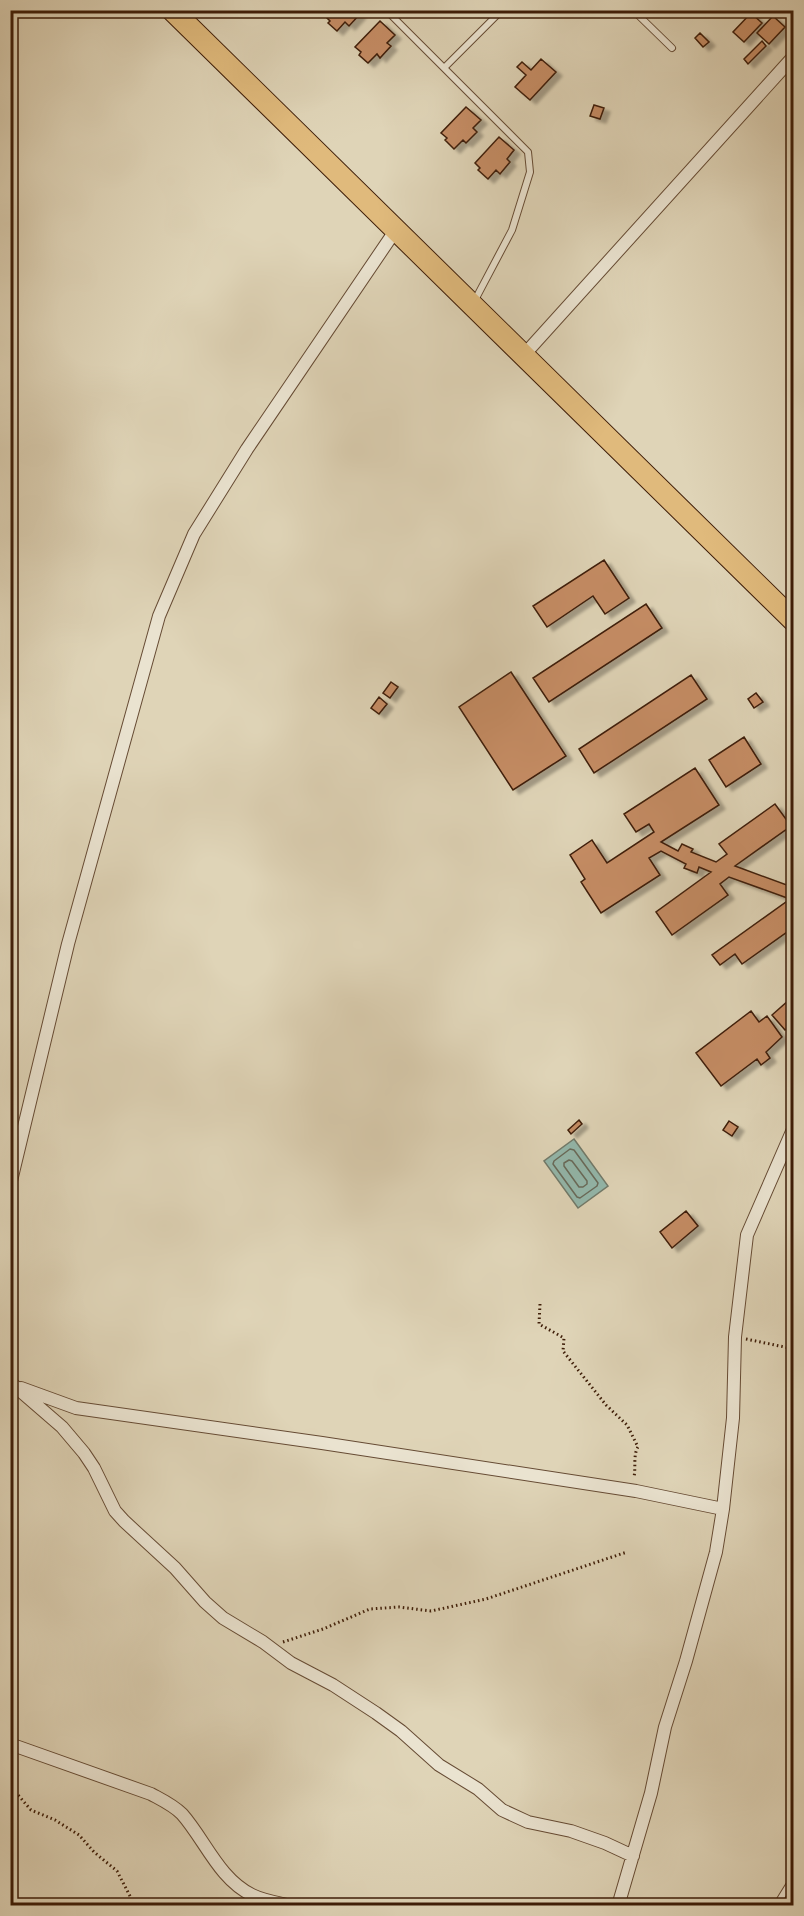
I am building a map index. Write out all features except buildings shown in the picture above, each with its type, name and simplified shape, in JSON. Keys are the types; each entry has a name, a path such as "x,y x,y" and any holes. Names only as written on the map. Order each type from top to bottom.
{"highway":[{"path":"172,10 794,621"}],"street":[{"path":"523,356 794,56"},
{"path":"10,1185 68,944 159,616 194,534 247,449 395,231"},
{"path":"618,1905 651,1793 665,1727 716,1552 733,1418 735,1337 747,1235 794,1127"},
{"path":"12,1384 76,1408 636,1491 723,1509"},
{"path":"12,1384 62,1427 84,1453 115,1511 123,1521 223,1618 263,1642 291,1663 333,1685 376,1713 401,1731 439,1765 478,1789 502,1810 528,1822 571,1831 633,1856"},
{"path":"10,1744 167,1802 182,1814 232,1880 251,1894 273,1902 292,1905"}],"lane":[{"path":"386,10 528,152 530,172 512,230 472,306"},
{"path":"444,68 502,10"},
{"path":"633,10 672,48"},
{"path":"776,1905 794,1877"}],"path":[{"path":"540,1304 539,1324 564,1338 563,1351 606,1405 627,1425 638,1447 635,1453 636,1491"},
{"path":"735,1337 794,1349"},
{"path":"263,1642 285,1642 323,1629 370,1608 399,1607 431,1611 486,1599 627,1552"},
{"path":"10,1792 18,1795 31,1810 55,1820 79,1835 94,1852 117,1871 132,1900 130,1905"}],"water":[{"path":"574,1139 608,1186 578,1208 544,1161"}]}
